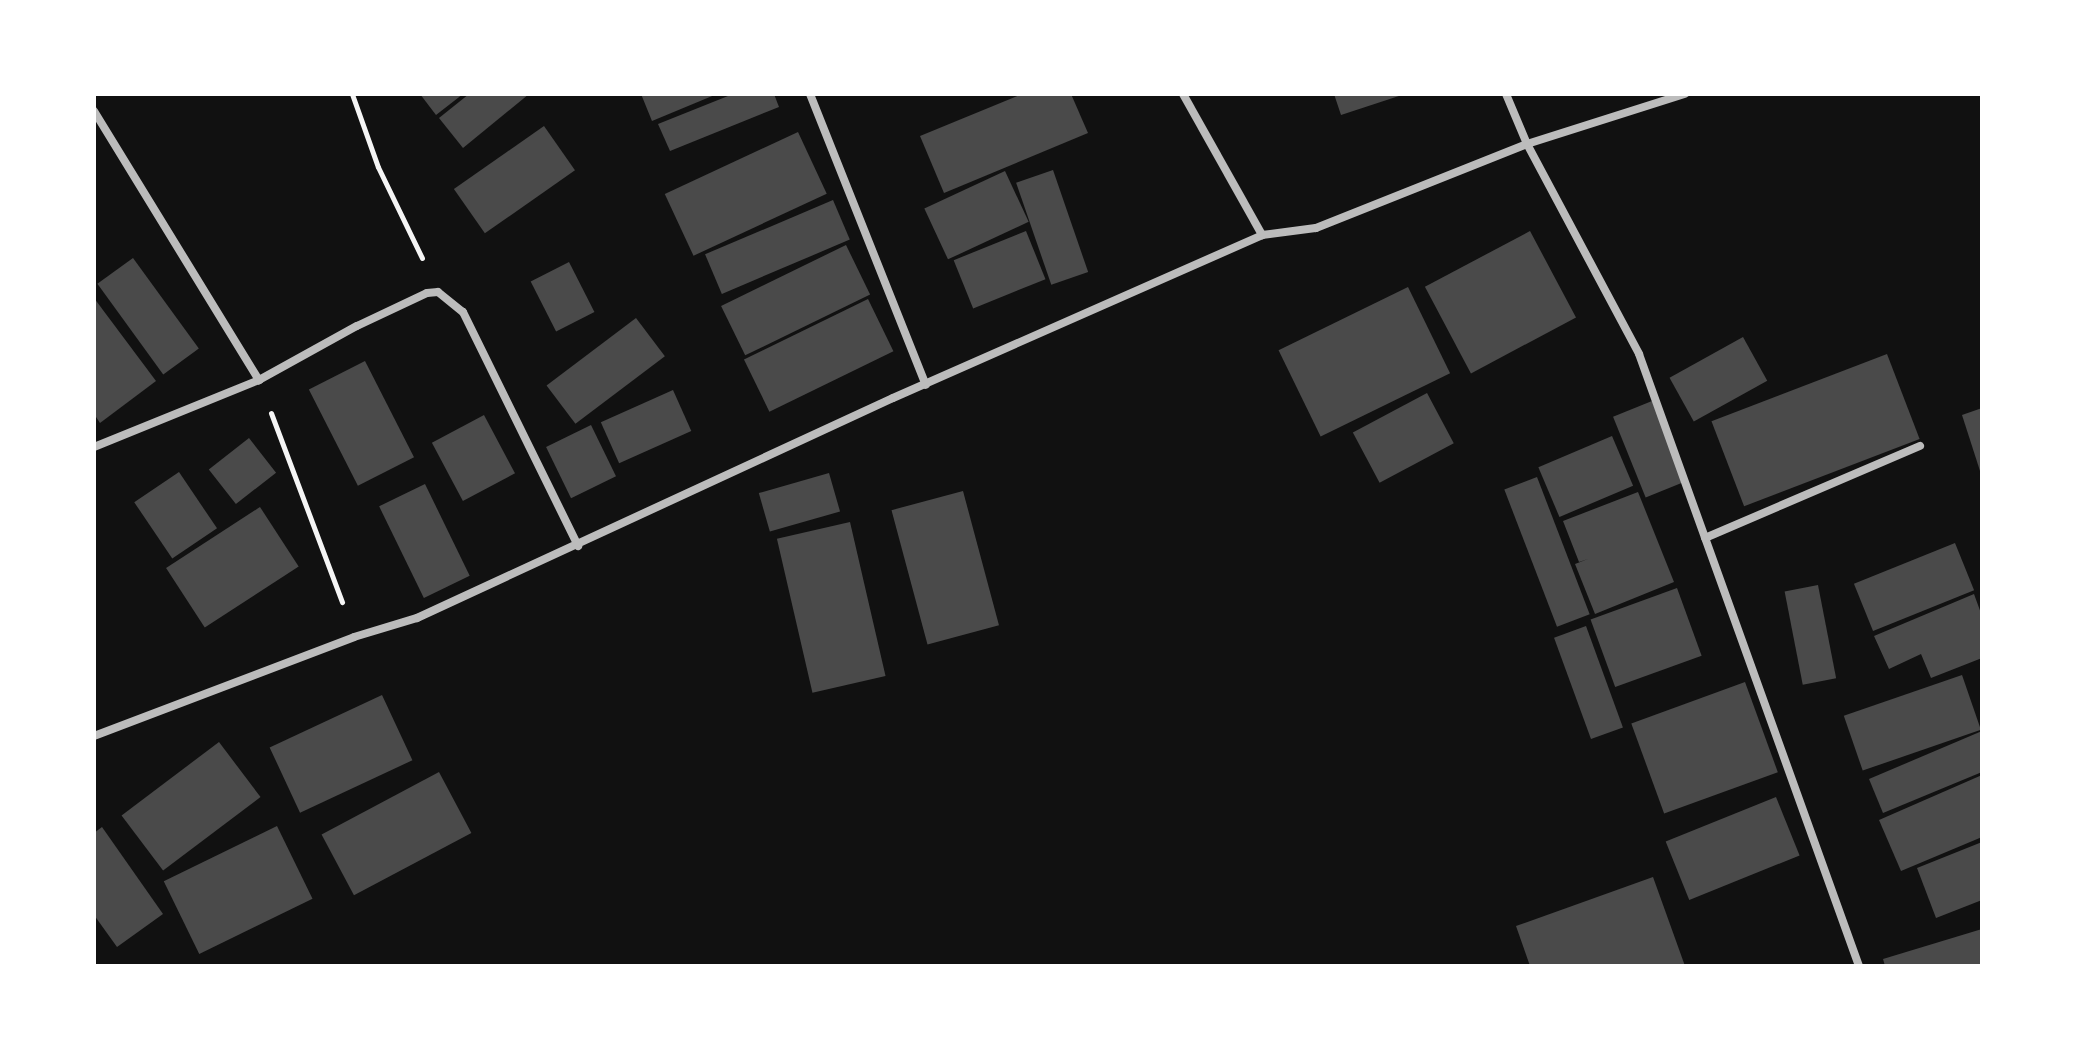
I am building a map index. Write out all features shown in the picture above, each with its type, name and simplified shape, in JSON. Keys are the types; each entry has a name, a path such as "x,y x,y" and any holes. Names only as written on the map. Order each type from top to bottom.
{"street":[{"path":"810,94 926,385"},
{"path":"1183,94 1262,235"},
{"path":"1506,94 1527,144 1639,354 1859,966"},
{"path":"94,736 354,637 417,618 1262,235 1316,228 1527,144 1685,94"},
{"path":"94,111 259,380"},
{"path":"94,447 259,380 357,326 427,293 438,292 463,312 578,546"},
{"path":"1705,538 1920,446"}],"path":[{"path":"352,94 378,167 438,292"},
{"path":"259,380 354,637"}],"building":[{"path":"420,94 463,94 436,115"},
{"path":"469,94 529,94 463,148 439,118"},
{"path":"641,94 717,94 652,121"},
{"path":"733,94 774,94 779,107 670,151 658,124"},
{"path":"1022,94 1071,94 1088,133 944,193 920,136"},
{"path":"1334,94 1402,94 1402,95 1341,115"},
{"path":"544,126 575,170 485,233 454,189"},
{"path":"798,132 827,194 694,256 665,194"},
{"path":"1053,170 1088,272 1051,285 1016,183"},
{"path":"1005,171 1029,222 948,259 924,209"},
{"path":"833,200 850,240 722,294 705,254"},
{"path":"1026,231 1045,279 973,308 954,260"},
{"path":"1530,231 1576,318 1471,373 1425,287"},
{"path":"846,245 870,294 745,355 721,306"},
{"path":"133,258 199,349 163,374 97,284"},
{"path":"569,262 594,312 556,331 531,282"},
{"path":"1408,287 1450,373 1321,436 1279,350"},
{"path":"94,298 156,381 100,423 94,414"},
{"path":"868,299 893,351 769,412 744,359"},
{"path":"636,318 665,356 575,424 547,385"},
{"path":"1743,337 1767,381 1694,421 1670,378"},
{"path":"1887,354 1920,439 1744,506 1711,421"},
{"path":"365,361 414,457 358,486 309,390"},
{"path":"673,390 691,431 619,463 601,422"},
{"path":"1427,393 1454,443 1380,483 1353,432"},
{"path":"1652,401 1685,482 1646,497 1613,417"},
{"path":"1982,408 1982,474 1981,474 1962,415"},
{"path":"484,415 515,473 463,501 432,443"},
{"path":"591,425 616,476 571,498 546,447"},
{"path":"1612,436 1633,486 1559,517 1538,467"},
{"path":"249,438 276,473 236,504 209,469"},
{"path":"179,472 217,528 172,559 134,502"},
{"path":"829,473 840,511 770,532 759,493"},
{"path":"1537,477 1590,614 1557,627 1504,490"},
{"path":"425,484 470,576 424,598 379,506"},
{"path":"963,491 999,625 927,644 892,510"},
{"path":"1638,492 1674,582 1595,614 1575,564 1588,559 1579,562 1563,521"},
{"path":"260,507 299,567 205,628 166,568"},
{"path":"850,522 886,676 812,693 777,539"},
{"path":"1955,543 1974,590 1873,631 1854,584"},
{"path":"1818,585 1836,678 1803,685 1785,591"},
{"path":"1677,588 1702,656 1615,687 1591,619"},
{"path":"1974,594 1982,616 1982,658 1931,678 1921,654 1889,669 1874,636"},
{"path":"1586,626 1623,727 1591,739 1554,638"},
{"path":"1962,675 1981,730 1863,771 1844,716"},
{"path":"1745,682 1778,772 1664,814 1631,723"},
{"path":"382,695 412,760 300,813 270,747"},
{"path":"1982,731 1982,772 1883,813 1869,779"},
{"path":"219,742 261,797 163,871 122,815"},
{"path":"439,772 471,833 354,895 322,834"},
{"path":"1982,775 1982,837 1901,871 1879,820"},
{"path":"1776,797 1800,855 1689,900 1666,842"},
{"path":"277,826 313,899 199,954 164,881"},
{"path":"102,827 163,914 117,947 94,915 94,833"},
{"path":"1982,842 1982,900 1936,918 1917,868"},
{"path":"1653,877 1685,966 1530,966 1516,926"},
{"path":"1982,929 1982,966 1885,966 1883,959"}]}
